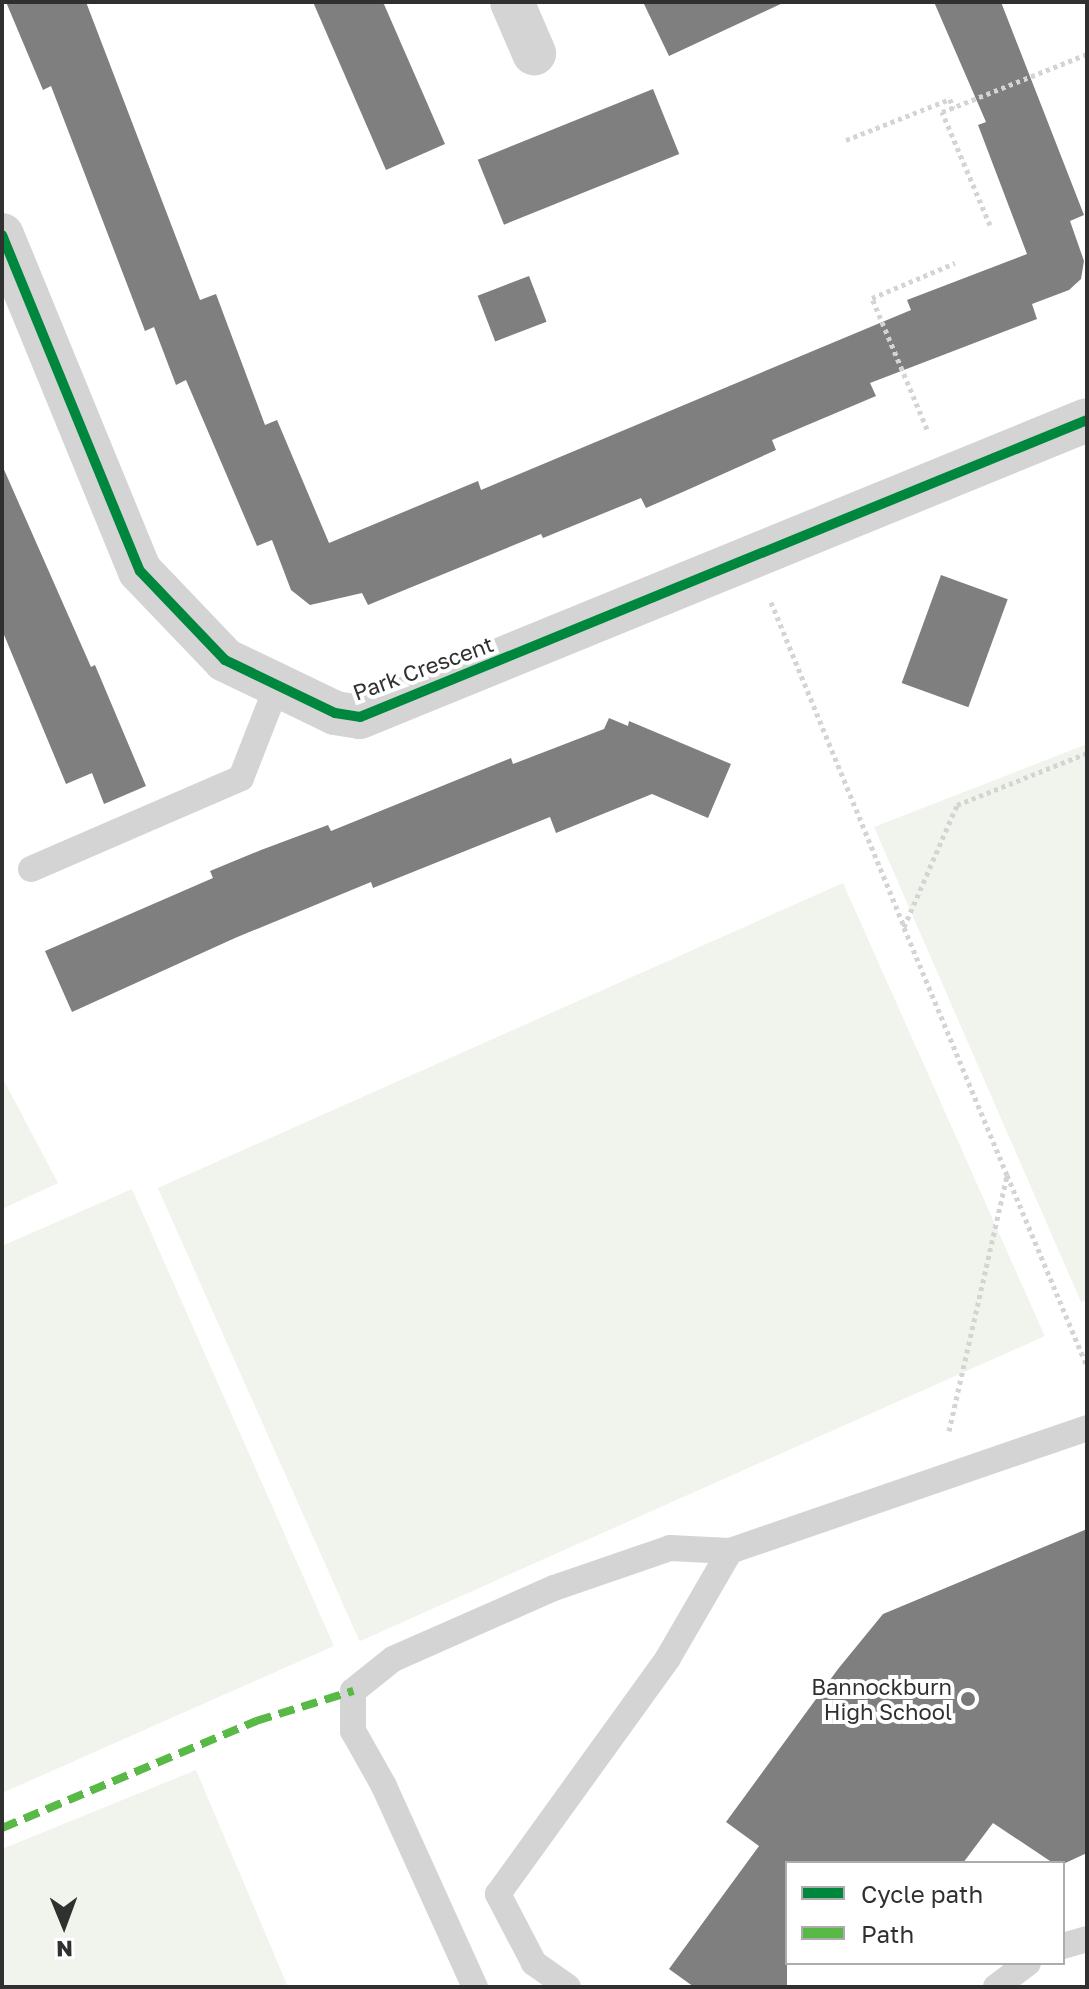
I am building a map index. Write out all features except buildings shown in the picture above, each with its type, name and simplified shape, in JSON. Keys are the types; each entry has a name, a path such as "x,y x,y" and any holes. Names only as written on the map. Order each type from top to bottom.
{"street":[{"path":"512,2 534,53"},
{"name":"Park Crescent","path":"2,235 140,571 225,660 335,713 360,717 1087,420"}],"lane":[{"path":"31,869 241,778 277,686"},
{"path":"475,1987 384,1786 353,1731 353,1691 393,1659 554,1588 670,1548 730,1551 1087,1428"},
{"path":"568,1987 534,1963 498,1894 668,1658 730,1551"},
{"path":"1065,1945 1087,1939"},
{"path":"996,1987 1025,1965"}],"path":[{"path":"990,225 942,112 1087,54"},
{"path":"846,140 950,99 953,109"},
{"path":"948,477 872,298 955,263"},
{"path":"753,558 1087,1366"},
{"path":"904,927 957,805 1087,753"},
{"path":"938,1479 1007,1175"}],"shaded area":[{"path":"1087,744 1087,1300 1081,1302 874,827"},
{"path":"843,883 1045,1336 360,1641 158,1188"},
{"path":"2,1077 58,1183 2,1209"},
{"path":"132,1189 334,1646 2,1793 2,1246"},
{"path":"196,1770 288,1987 2,1987 2,1849"}],"marked path":[{"path":"2,1828 256,1721 353,1691"}],"cycle path":[{"path":"2,235 140,571 225,660 335,713 360,717 1087,420"}],"place":[{"name":"Bannockburn High School","path":"968,1699"}]}
